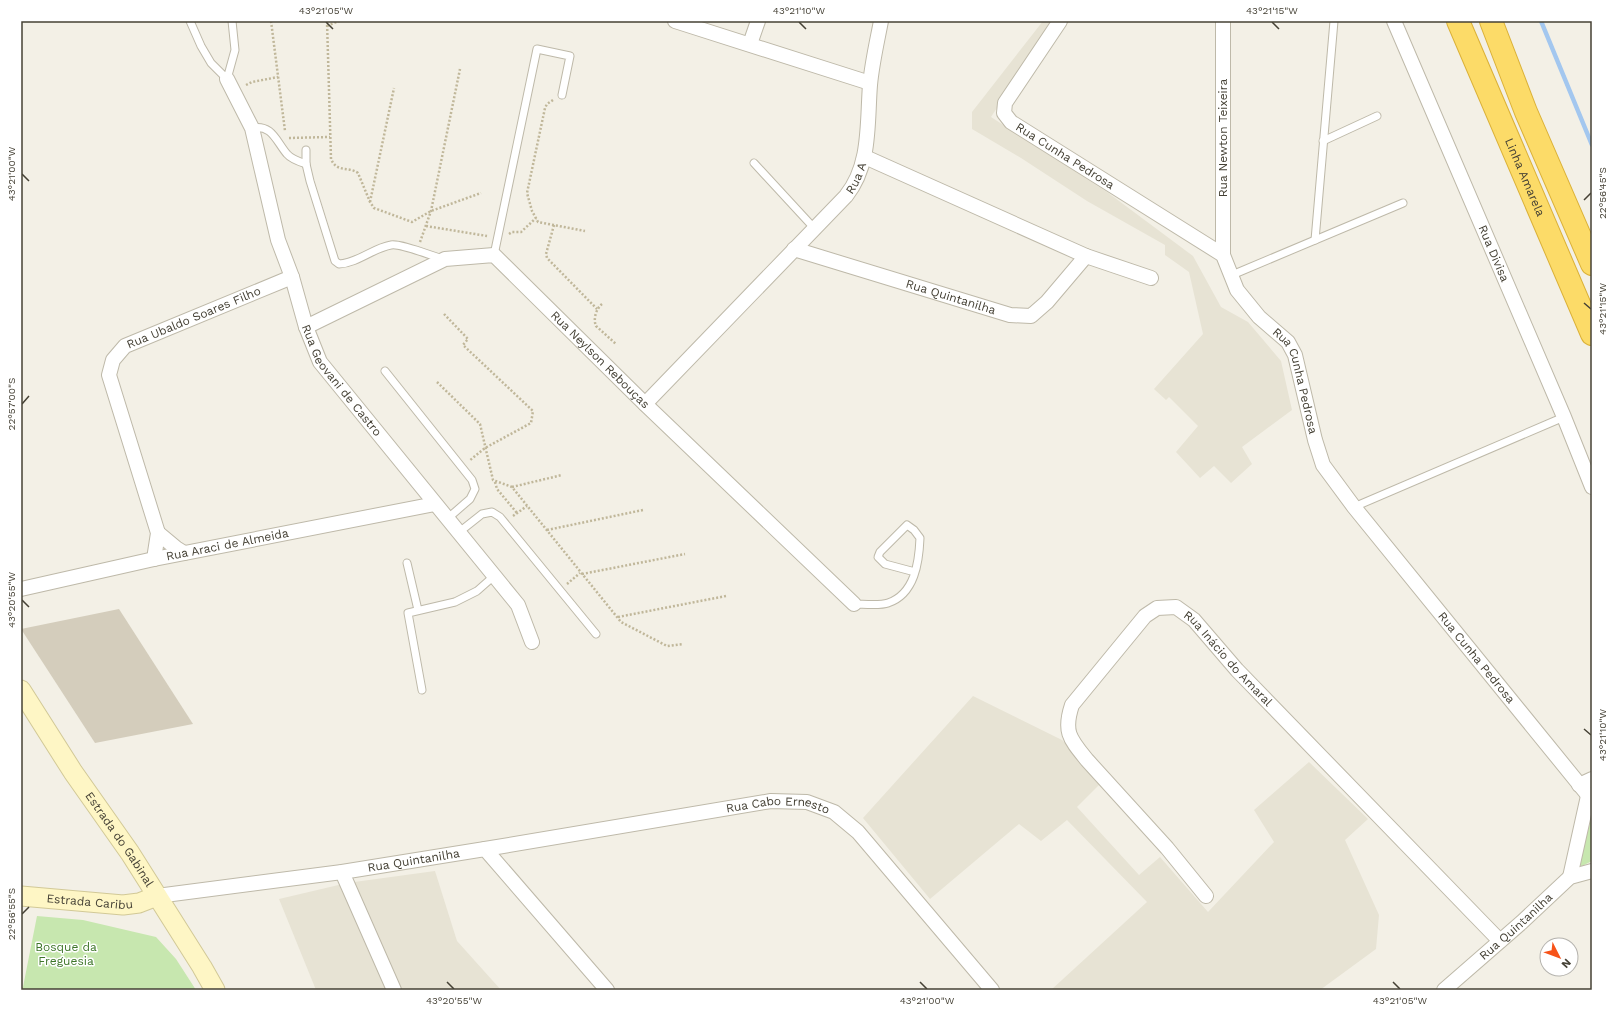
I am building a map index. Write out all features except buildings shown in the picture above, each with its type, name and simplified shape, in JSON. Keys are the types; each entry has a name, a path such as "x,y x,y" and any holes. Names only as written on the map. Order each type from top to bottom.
{"highway":[{"name":"Linha Amarela","path":"1458,21 1592,334"},
{"path":"1492,21 1526,112 1592,264"}],"main road":[{"name":"Estrada do Gabinal","path":"21,690 73,772 120,837 215,990"},
{"name":"Estrada Caribu","path":"21,896 123,905 139,903 156,896"}],"street":[{"path":"675,21 870,83"},
{"path":"750,44 758,21"},
{"path":"865,157 870,83 880,21"},
{"name":"Rua Cunha Pedrosa","path":"1060,21 1005,104 1004,113 1011,122 1223,255 1238,290 1259,317 1288,342 1295,354 1314,440 1323,465 1354,507 1586,794"},
{"name":"Rua Newton Teixeira","path":"1223,21 1223,255"},
{"name":"Rua Divisa","path":"1394,21 1564,417 1592,487"},
{"name":"Rua Geovani de Castro","path":"230,85 252,128 278,240 292,277 306,327 320,362 518,605 532,642"},
{"name":"Rua A","path":"645,404 854,186 865,157 1086,256 1151,278"},
{"name":"Rua Quintanilha","path":"794,249 1010,315 1031,316 1047,302 1086,256"},
{"path":"306,327 445,259 494,255"},
{"name":"Rua Neylson Rebouças","path":"494,255 645,404 854,604"},
{"name":"Rua Ubaldo Soares Filho","path":"154,559 158,533 110,375 113,360 125,346 292,277"},
{"name":"Rua Araci de Almeida","path":"21,589 154,559 435,504"},
{"path":"158,533 184,553"},
{"name":"Rua Inácio do Amaral","path":"1206,896 1167,848 1087,760 1076,746 1068,732 1068,718 1072,705 1146,616 1157,608 1176,607 1194,620 1237,670 1500,941"},
{"path":"1570,877 1586,794 1592,779"},
{"name":"Rua Cabo Ernesto","path":"485,849 771,801 807,802 834,812 858,832 992,990"},
{"path":"485,849 607,990"},
{"name":"Rua Quintanilha","path":"156,896 342,872 485,849"},
{"name":"Rua Quintanilha","path":"1444,990 1570,877 1592,871"},
{"path":"342,872 395,988"}],"lane":[{"path":"190,21 201,46 211,63 230,85"},
{"path":"230,85 235,50 232,21"},
{"path":"1315,240 1334,21"},
{"path":"494,255 537,48 570,56 562,95"},
{"path":"1323,142 1377,116"},
{"path":"252,128 259,127 267,129 288,155 306,164"},
{"path":"306,150 306,164 327,239 335,261 339,264 347,264 380,248 393,244 445,259"},
{"path":"754,163 814,228"},
{"path":"1232,276 1403,203"},
{"path":"385,371 472,480 475,489 470,500 447,519"},
{"path":"1354,507 1564,417"},
{"path":"458,533 482,514 492,512 500,517 596,634"},
{"path":"854,604 887,604 904,593 909,587 915,572 920,552 920,538 914,530 907,525 880,552 878,557 886,564 915,572"},
{"path":"407,563 418,610"},
{"path":"422,690 408,612 454,602 477,591 494,576"}],"path":[{"path":"271,21 287,137 290,139 330,137"},
{"path":"327,21 330,159 333,165 358,173 374,208 412,222 431,211 481,193"},
{"path":"327,26 339,21"},
{"path":"417,251 431,211 460,69"},
{"path":"230,85 278,77"},
{"path":"370,202 394,88"},
{"path":"562,95 550,101 545,108 527,193 532,211 538,222 585,231"},
{"path":"426,226 503,237 512,232 521,232 536,218"},
{"path":"554,225 546,254 547,258 597,309"},
{"path":"602,304 597,309 596,326 616,344"},
{"path":"444,314 468,338 463,345 533,411 530,423 485,448 469,459 469,464"},
{"path":"437,382 480,424 493,480 497,489 517,513"},
{"path":"495,482 512,487 562,476"},
{"path":"512,487 581,574 622,622 667,646 683,644"},
{"path":"513,516 527,506"},
{"path":"546,530 643,510"},
{"path":"559,590 581,574 685,554"},
{"path":"617,617 726,596"}],"shaded area":[{"path":"1043,21 1054,21 991,117 1107,192 1193,256 1221,307 1248,322 1281,361 1292,410 1242,447 1252,464 1231,483 1214,466 1200,478 1176,452 1198,426 1169,397 1166,400 1154,389 1203,334 1189,272 1165,255 1165,245 1087,201 1021,158 972,129 972,112"},
{"path":"973,696 1062,740 1096,772 1101,783 1077,807 1139,875 1160,857 1208,912 1274,842 1254,810 1309,762 1368,819 1345,840 1379,915 1376,949 1320,990 1051,990 1147,902 1067,820 1041,841 1019,824 930,899 863,818"},
{"path":"435,871 457,941 501,990 316,990 279,899 347,883"}],"green space":[{"path":"1591,819 1592,861 1578,868"},
{"name":"Bosque da Freguesia","path":"37,916 83,920 156,937 176,959 196,990 21,990 21,987 23,987"}],"waterway":[{"path":"1541,21 1592,145"}]}
